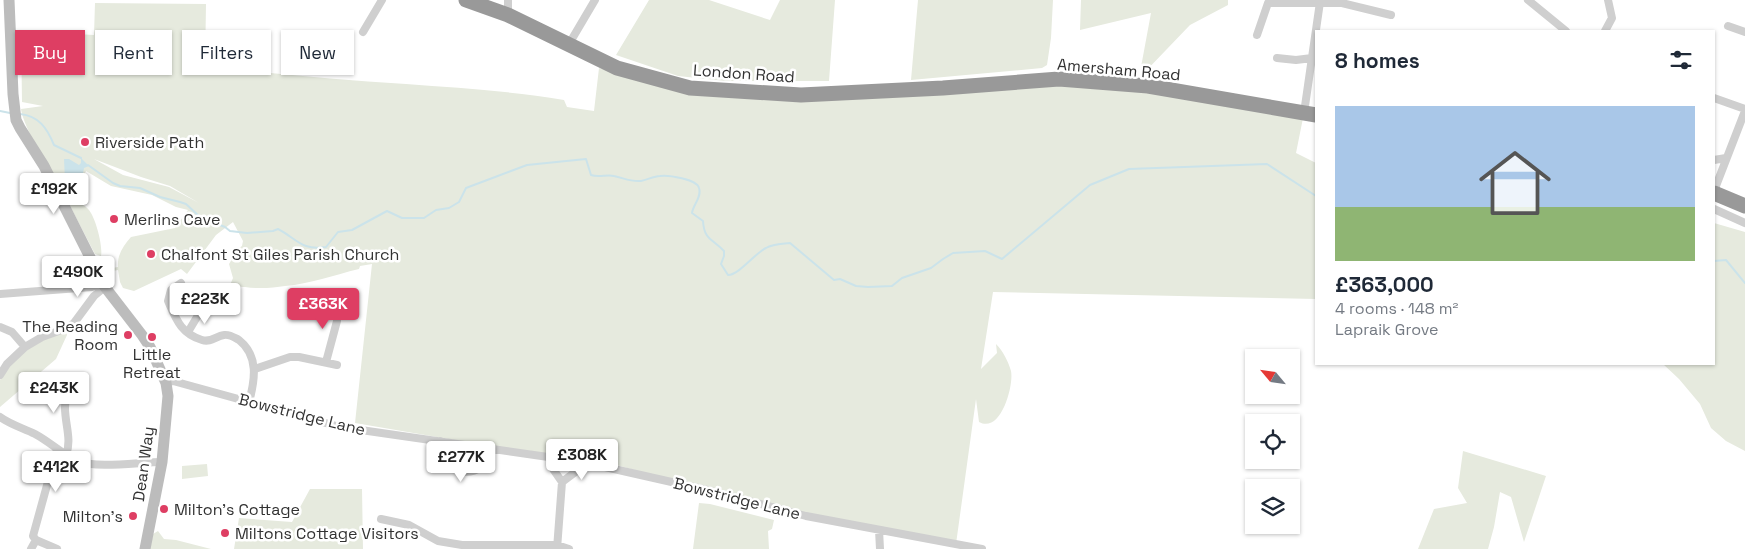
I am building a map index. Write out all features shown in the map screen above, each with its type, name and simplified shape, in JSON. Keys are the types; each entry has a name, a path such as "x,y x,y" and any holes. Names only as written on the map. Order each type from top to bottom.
{"highway":[{"name":"London Road","path":"466,0 508,7 570,44 617,68 690,88 801,95 887,91"},
{"name":"Amersham Road","path":"887,91 1059,79 1148,86 1310,114"},
{"path":"1715,192 1745,206"}],"street":[{"path":"9,0 16,116 24,137 44,166 103,284 150,347 166,383"},
{"path":"363,32 382,0"},
{"path":"570,44 595,0"},
{"path":"1528,0 1565,30"},
{"path":"1605,30 1612,18 1608,0"},
{"path":"1316,30 1320,2"},
{"path":"1257,35 1268,3 1342,3 1391,15"},
{"path":"1728,26 1745,32"},
{"path":"1310,114 1312,58 1315,37"},
{"path":"1277,58 1296,60 1312,58"},
{"path":"1715,98 1745,110 1715,189"},
{"path":"1715,160 1726,158"},
{"path":"1715,209 1745,223"},
{"path":"181,283 171,290 168,301 183,330 202,340 210,341 225,335 237,339 245,347 255,369 254,385 249,402"},
{"path":"0,294 92,287 103,284"},
{"path":"0,375 7,364 25,347 42,337 74,323 103,284"},
{"path":"188,332 203,306"},
{"path":"326,362 337,321 337,314 341,307"},
{"path":"0,327 12,332 25,347"},
{"path":"255,369 290,357 336,364"},
{"name":"Bowstridge Lane","path":"166,383 173,381 340,427 583,462 708,490 806,516 982,549"},
{"path":"66,455 69,447 65,409 66,397 71,382"},
{"name":"Dean Way","path":"146,549 162,462 168,396 166,383"},
{"path":"0,418 11,425 34,434 80,462 100,464 162,462"},
{"path":"440,441 440,451 448,464 455,470 465,472 481,467 490,459 492,449"},
{"path":"57,449 33,536 36,540 57,549"},
{"path":"549,458 553,469 562,482 557,547"},
{"path":"562,482 578,470 583,462"},
{"path":"382,520 409,525 438,541 462,545 557,547 569,549"},
{"path":"880,530 880,549"},
{"path":"31,549 36,540"}],"shaded area":[{"path":"649,0 709,0 770,20 780,0 835,0 829,81 726,81 678,76 616,55"},
{"path":"918,0 1053,0 1051,38 1047,65 1042,68 911,80"},
{"path":"1081,0 1228,0 1228,5 1190,25 1143,74 1141,67 1151,13 1080,30"},
{"path":"95,3 206,4 206,30 182,30 182,75 271,75 271,73 485,90 564,100 567,107 594,111 599,68 690,88 813,94 1059,79 1304,113 1296,153 1315,162 1315,299 993,292 981,369 997,353 996,344 1010,367 1010,387 1000,415 994,421 987,424 979,422 976,399 956,544 806,516 605,462 583,462 355,423 372,264 294,285 260,288 230,285 233,278 229,264 242,246 243,241 233,222 216,235 187,274 181,269 134,291 123,288 118,270 113,271 112,268 118,267 120,255 128,240 131,237 175,228 188,210 176,207 152,195 111,186 86,171 78,193 67,189 56,179 44,160 26,126 21,109 43,106 22,102 22,75 85,75 85,35 94,35","holes":["94,159 170,186 199,203 169,187 123,175"]},
{"path":"73,200 86,207 92,214 100,239 101,256 95,254 71,208 69,203"},
{"path":"1715,223 1745,232 1745,451 1726,441 1711,428 1700,404 1664,365 1715,365"},
{"path":"66,331 67,335 56,359 0,407 0,380 10,366 27,349"},
{"path":"1463,451 1546,476 1524,542 1511,497 1500,492 1488,549 1418,549 1434,509 1467,503 1458,488"},
{"path":"207,464 208,476 182,479 182,466"},
{"path":"310,489 362,489 363,549 234,549 239,518 292,522"},
{"path":"699,503 774,520 772,529 768,531 769,549 693,549"},
{"path":"158,531 164,539 176,540 211,549 150,549 153,534"}],"water":[{"path":"81,158 89,166 84,168 80,188 78,189 65,181 64,159 69,159 79,165"}],"waterway":[{"path":"0,111 10,113"},
{"path":"20,114 32,117 42,124 54,145 81,158"},
{"path":"88,165 120,186 140,188 160,197 186,204 200,217 225,227 230,231 247,233 278,229 305,246 318,248 326,247 338,232 352,230 387,211 402,218 424,218 436,210 449,208 459,202 466,188 527,165 586,159 591,175 594,176 611,176 637,181 658,176 669,176 682,178 697,185 700,191 692,213 703,221 707,236 724,251 721,264 728,275 742,268 766,248 790,243 834,280 840,279 856,286 868,287 892,286 902,278 931,268 953,253 985,251 1002,259 1090,185 1129,169 1267,164 1315,195"},
{"path":"1715,261 1726,260 1745,283"}],"place":[{"name":"Riverside Path","path":"85,142"},
{"name":"Merlins Cave","path":"114,219"},
{"name":"Chalfont St Giles Parish Church","path":"151,254"},
{"name":"The Reading Room","path":"128,335"},
{"name":"Little Retreat","path":"152,337"},
{"name":"Milton's Cottage","path":"164,509"},
{"name":"Milton's","path":"133,516"},
{"name":"Miltons Cottage Visitors","path":"225,533"}]}
